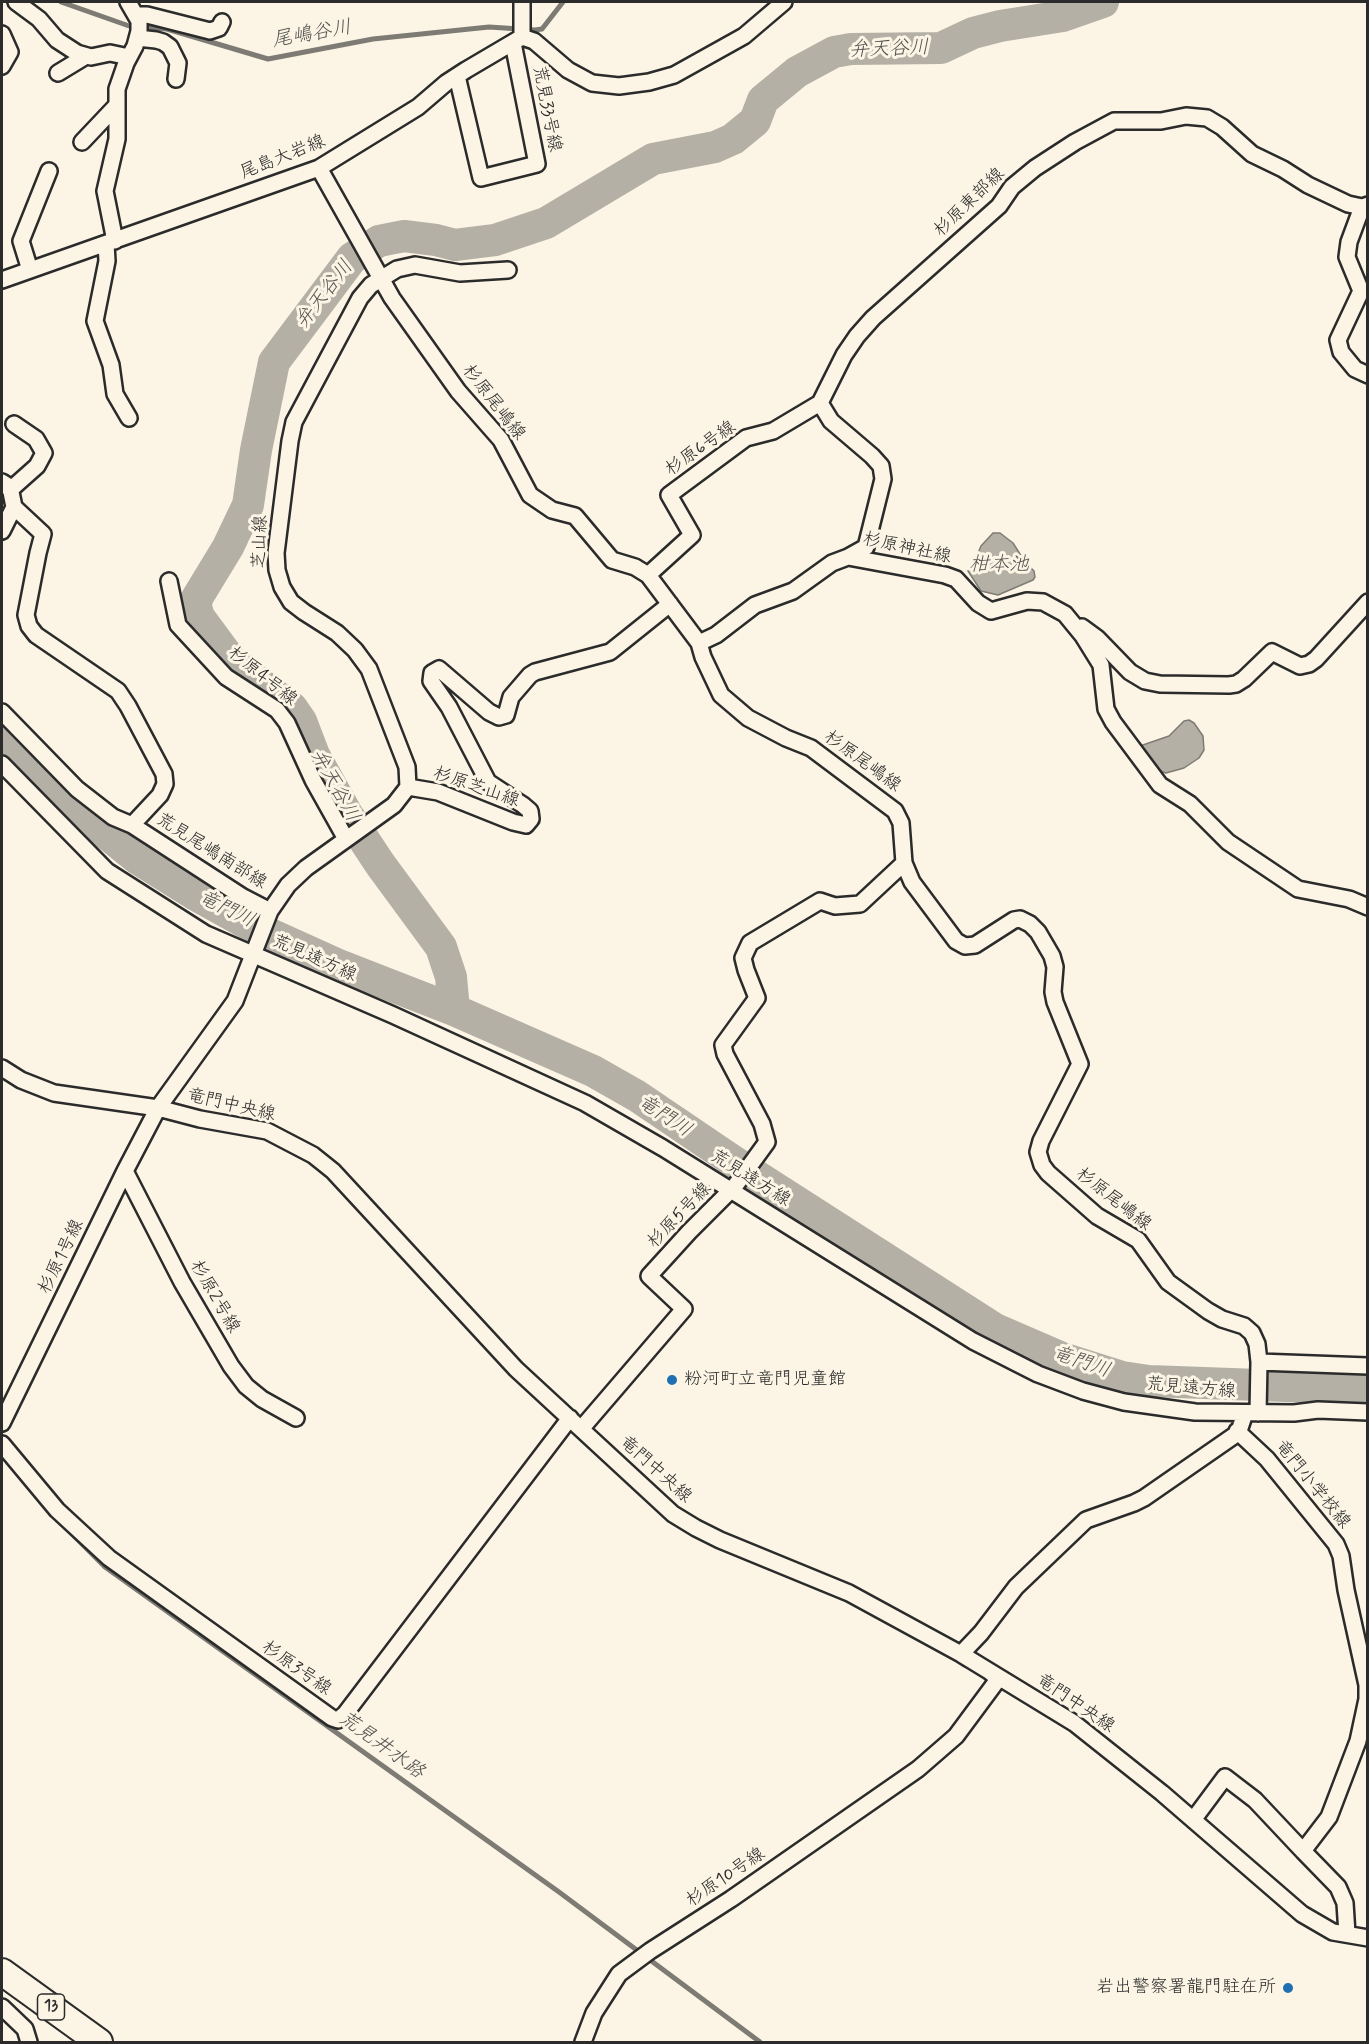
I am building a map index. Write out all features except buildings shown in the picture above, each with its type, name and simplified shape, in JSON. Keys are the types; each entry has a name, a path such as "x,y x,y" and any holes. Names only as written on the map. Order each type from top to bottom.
{"main road":[{"name":"13","path":"2,1972 99,2043"}],"street":[{"path":"16,2 39,19 57,40 76,53 91,57 110,53 129,57"},
{"path":"128,2 138,26 156,40 170,47 178,63 176,79"},
{"path":"522,2 519,35 534,41 568,70 592,83 620,86 649,82 674,75 744,36 784,2"},
{"path":"138,26 166,19 210,31 219,28 222,22"},
{"path":"129,418 115,394 108,354 96,329 95,321 111,242 105,191 117,139 117,89 138,26"},
{"path":"2,34 10,52 2,66"},
{"name":"尾島大岩線","path":"2,280 319,168 418,107 457,76 519,35"},
{"name":"荒見33号線","path":"457,76 481,178 537,164 519,35"},
{"path":"58,73 86,56"},
{"path":"82,142 117,105"},
{"name":"杉原東部線","path":"820,404 844,355 873,318 999,206 1012,187 1035,168 1075,142 1114,121 1161,120 1186,116 1207,118 1222,127 1260,158 1308,185 1348,204 1365,206"},
{"name":"杉原尾嶋線","path":"319,168 392,298 458,391 501,440 531,495 552,510 575,516 612,560 635,567 648,575 699,643 703,657 721,694 748,718 810,748 895,811 901,822 904,863 912,882 956,941 965,946 975,945 1014,920 1020,919 1030,924 1038,932 1052,956 1055,968 1053,992 1055,1002 1080,1064 1041,1141 1038,1152 1042,1165 1097,1216 1137,1240 1168,1282 1222,1319 1244,1326 1252,1333 1257,1344 1259,1363 1254,1410 1237,1431"},
{"path":"30,270 21,240 49,171"},
{"path":"1365,206 1348,242 1347,256 1361,291 1338,340 1341,352 1355,369 1368,375"},
{"path":"377,270 416,266 460,273 508,270"},
{"name":"芝山線","path":"377,270 294,422 276,553 277,570 282,587 291,602 336,633 355,650 369,669 407,767 408,787"},
{"path":"820,404 831,421 881,466 883,479 866,547 848,557"},
{"name":"杉原6号線","path":"648,575 692,536 669,495 746,438 772,431 820,404"},
{"path":"6,486 37,466 44,453 36,439 14,424"},
{"name":"荒見尾嶋南部線","path":"6,486 15,507 43,534 26,615 29,626 36,635 118,691 164,774 165,784 160,795 132,825 270,913"},
{"path":"2,531 15,507"},
{"name":"杉原神社線","path":"699,643 716,635 755,605 793,591 832,563 848,557 956,579 978,603 991,611 1027,601 1043,602 1065,614 1101,664 1106,709 1113,722 1160,785 1190,804 1228,843 1298,888 1349,899 1368,907"},
{"name":"杉原4号線","path":"169,581 178,625 226,677 277,710 287,723 313,780 347,838"},
{"path":"1065,614 1097,638 1130,672 1145,681 1160,684 1229,685 1244,679 1272,652 1300,666 1309,664 1368,602"},
{"name":"杉原芝山線","path":"158,1108 235,1001 270,913 294,880 306,868 394,805 408,787 438,792 513,822 526,825 531,819 530,811 488,782 449,707 430,681 432,673 439,669 489,712 499,717 506,715 512,698 530,675 610,652 670,604"},
{"path":"2,712 77,789 113,817 132,825"},
{"name":"荒見遠方線","path":"2,764 107,871 206,934 256,949 303,977 466,1047 585,1103 733,1188 973,1341 1038,1374 1083,1391 1124,1402 1195,1412 1254,1410 1294,1413 1318,1410 1368,1412"},
{"name":"杉原5号線","path":"576,1424 684,1309 649,1276 733,1188 768,1142 762,1124 725,1054 723,1045 757,998 743,958 750,943 820,901 835,906 860,904 904,863"},
{"name":"竜門中央線","path":"2,1068 21,1080 54,1093 158,1108 201,1119 267,1131 313,1155 333,1171 486,1338 673,1514 696,1528 849,1593 961,1654 1074,1723 1193,1820 1302,1914 1333,1932 1368,1938"},
{"name":"杉原1号線","path":"2,1423 124,1171 158,1108"},
{"name":"杉原2号線","path":"124,1171 182,1282 231,1366 246,1386 262,1399 296,1418"},
{"path":"1259,1363 1368,1366"},
{"name":"杉原3号線","path":"2,1444 57,1510 109,1558 332,1718 338,1719 345,1714 576,1424"},
{"path":"961,1654 981,1633 1016,1587 1086,1520 1144,1497 1237,1431"},
{"name":"竜門小学校線","path":"1237,1431 1267,1459 1336,1544 1341,1556 1346,1590 1367,1685 1367,1699 1358,1741 1345,1776 1329,1817 1303,1851"},
{"name":"杉原10号線","path":"583,2043 594,2013 619,1974 643,1955 731,1899 918,1769 956,1736 999,1678"},
{"path":"1193,1820 1225,1777 1255,1800 1338,1887 1345,1902 1347,1934"},
{"path":"2,2007 25,2029 29,2043"}],"water":[{"name":"柑本池","path":"993,533 1000,533 1013,543 1025,562 1034,571 1035,577 1033,580 998,595 981,591 968,571 981,546"},
{"path":"1189,720 1203,736 1204,750 1199,758 1184,768 1166,773 1154,769 1140,746 1169,736 1184,721"}],"waterway":[{"name":"尾嶋谷川","path":"61,2 132,27 167,29 268,59 373,39 489,27 542,29 563,2"},
{"name":"弁天谷川","path":"454,1010 451,977 441,947 380,864 347,814 314,755 301,721 292,708 233,663 199,617 196,607 197,598 228,547 248,505 256,450 274,362 352,258 379,241 404,236 455,245 495,240 546,223 653,159 715,147 733,139 755,121 763,100 797,72 834,52 851,49 941,48 973,33 1000,26 1063,16 1103,2"},
{"name":"竜門川","path":"2,732 92,822 138,859 194,894 248,924 341,966 454,1010 593,1071 637,1096 733,1161 995,1329 1062,1358 1122,1377 1149,1381 1368,1389"},
{"name":"荒見井水路","path":"58,1520 105,1567 559,1892 760,2042"}],"place":[{"name":"粉河町立竜門児童館","path":"672,1380"},
{"name":"岩出警察署龍門駐在所","path":"1288,1988"}]}
